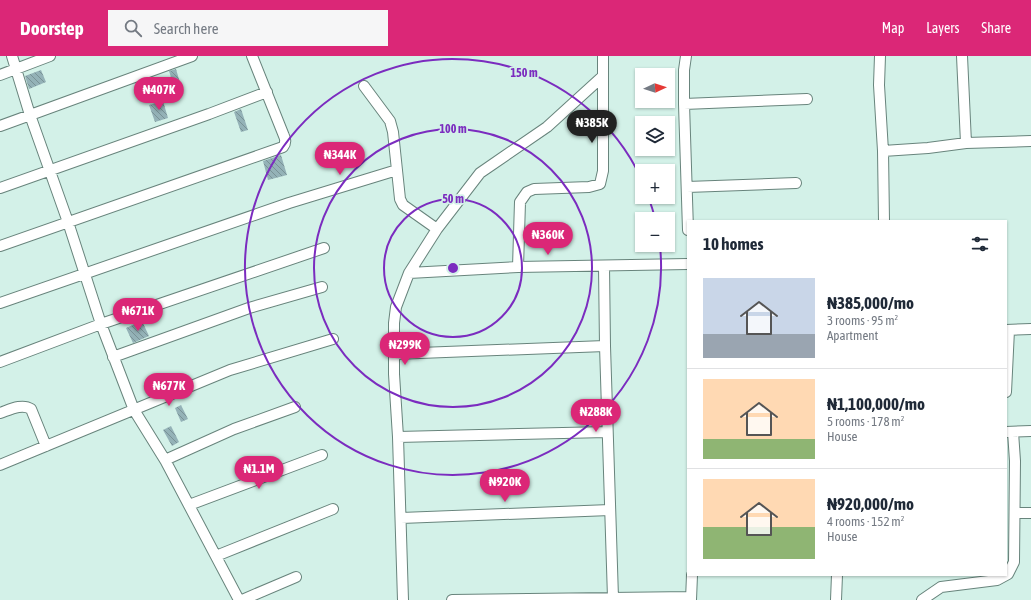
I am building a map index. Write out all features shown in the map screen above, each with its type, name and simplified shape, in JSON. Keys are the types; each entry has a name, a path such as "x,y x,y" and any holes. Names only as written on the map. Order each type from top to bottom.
{"street":[{"path":"12,56 30,115 68,222 101,324 134,410 165,460 240,600 296,577"},
{"path":"0,75 50,56"},
{"path":"0,126 192,56"},
{"path":"0,246 283,147 286,141 252,56"},
{"path":"518,267 520,202 527,192 534,188 589,187 600,184 603,171 603,56"},
{"path":"686,56 684,70 684,104 688,220"},
{"path":"880,56 879,84 883,151 884,220"},
{"path":"962,56 966,143"},
{"path":"403,600 394,354 394,323 396,307 409,273 437,230 480,173 547,127 603,76"},
{"path":"364,86 390,121 393,132 400,199 403,205 437,230"},
{"path":"0,188 267,92"},
{"path":"684,104 807,98"},
{"path":"883,151 928,148 966,143 1031,141"},
{"path":"0,303 289,203 397,170"},
{"path":"686,187 796,183"},
{"path":"0,362 101,324 324,248"},
{"path":"409,273 518,267 687,264"},
{"path":"604,266 607,432 613,598"},
{"path":"113,357 249,308 322,288"},
{"path":"1007,361 1008,330 1031,329"},
{"path":"0,464 230,370 333,339"},
{"path":"394,354 605,346"},
{"path":"0,413 23,406 31,408 46,446"},
{"path":"165,460 234,429 295,407"},
{"path":"1007,575 1014,562 1015,461 1010,432 1031,431"},
{"path":"398,437 607,432"},
{"path":"189,505 322,455"},
{"path":"216,556 332,509"},
{"path":"401,518 610,510"},
{"path":"1015,513 1031,513"},
{"path":"452,600 613,598 691,599 692,576"},
{"path":"836,600 837,576"},
{"path":"922,600 941,587 997,580 1004,576"}],"building":[{"path":"176,69 183,93 177,96 169,71"},
{"path":"41,70 46,82 29,89 25,76"},
{"path":"163,101 168,118 155,122 149,105"},
{"path":"241,109 248,130 241,132 234,112"},
{"path":"281,155 287,175 268,180 263,161"},
{"path":"142,321 149,336 133,343 126,328"},
{"path":"181,405 188,419 181,422 175,408"},
{"path":"171,426 179,442 172,446 163,430"}]}
